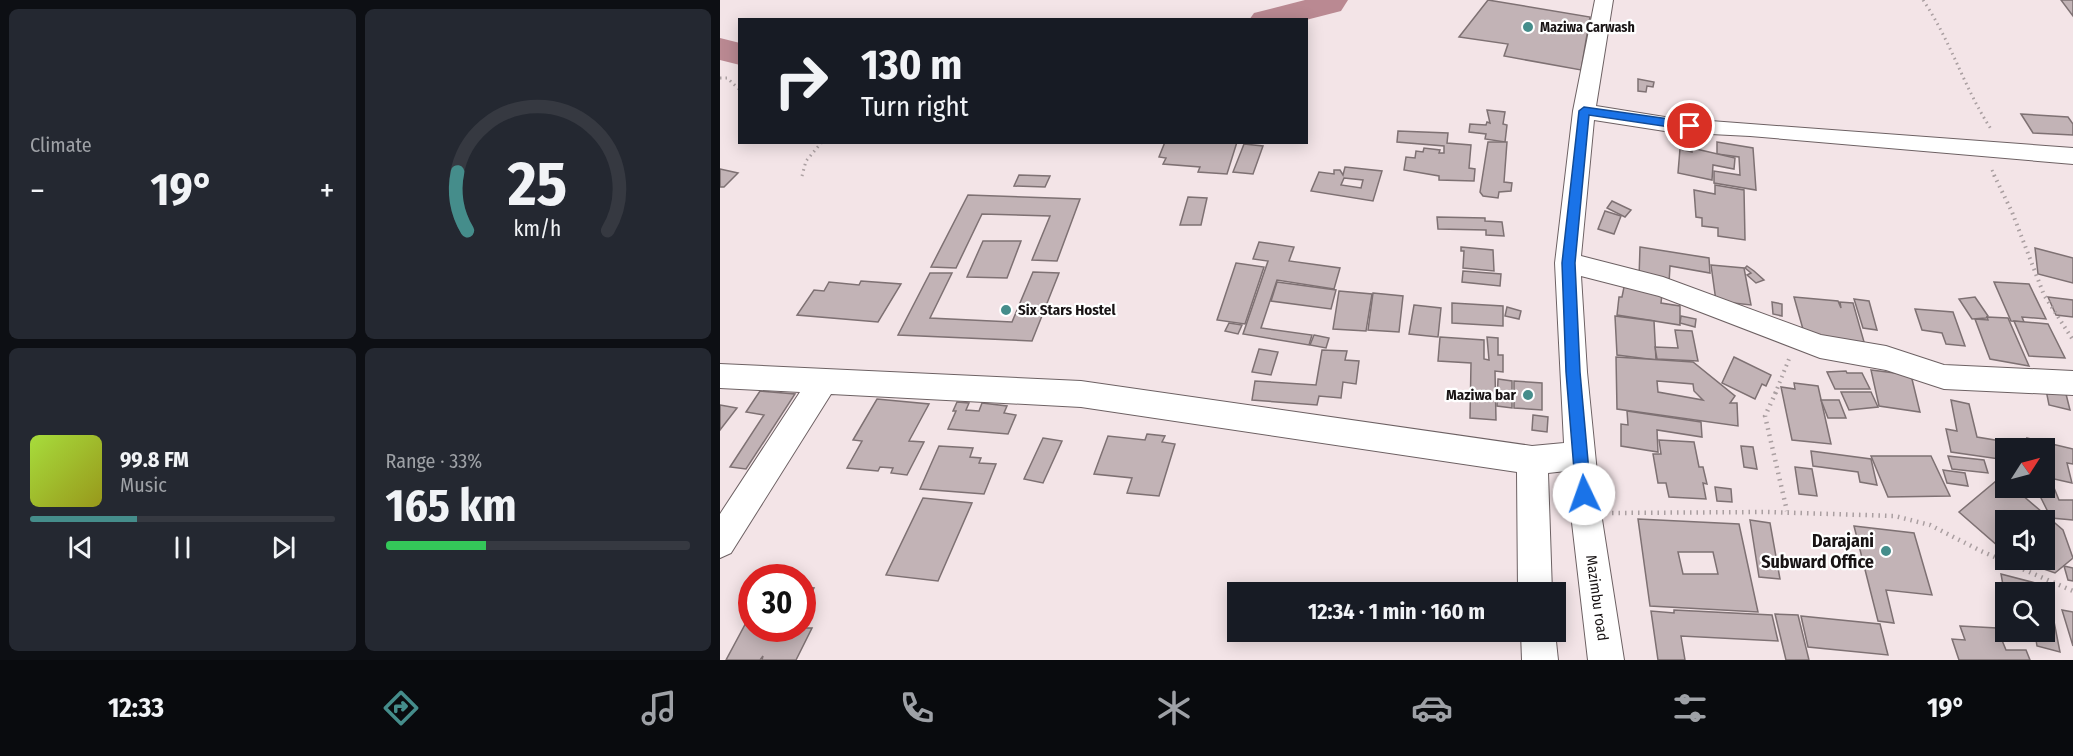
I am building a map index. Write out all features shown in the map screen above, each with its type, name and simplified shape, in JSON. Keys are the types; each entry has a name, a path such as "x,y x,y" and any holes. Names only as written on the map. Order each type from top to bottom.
{"street":[{"name":"Mazimbu road","path":"1604,0 1584,111 1568,263 1573,372 1585,513 1606,660"},
{"path":"1584,111 1671,125 1750,129 2073,156"},
{"path":"1568,263 1663,287 1820,346 1886,358 1944,377 2073,383"},
{"path":"720,376 1081,394 1532,460 1581,456"},
{"path":"720,542 823,382"},
{"path":"1532,460 1535,582"},
{"path":"1539,642 1540,660"}],"path":[{"path":"1923,0 1941,24 1980,114"},
{"path":"720,78 727,78 738,88"},
{"path":"802,176 806,161 820,144"},
{"path":"1984,150 2008,200 2039,286 2055,320 2073,340"},
{"path":"1787,511 1766,416 1787,368 1790,348"},
{"path":"1585,513 1755,512 1895,516 1930,525 1981,551 2073,591"}],"building":[{"name":"Maziwa Carwash","path":"1488,0 1590,17 1581,70 1504,56 1508,44 1459,37"},
{"path":"2061,0 2073,0 2073,16"},
{"path":"1638,79 1654,82 1653,87 1647,86 1646,92 1638,91"},
{"path":"1487,110 1505,112 1503,124 1507,125 1505,142 1485,139 1486,134 1469,132 1470,124 1490,123"},
{"path":"2021,114 2068,117 2073,124 2073,135 2033,133"},
{"path":"1398,131 1448,133 1447,143 1471,145 1469,168 1475,169 1474,181 1439,180 1439,176 1404,170 1406,157 1415,158 1416,151 1423,152 1424,148 1440,150 1439,153 1444,153 1444,146 1397,142"},
{"path":"1488,142 1507,142 1504,182 1512,183 1511,191 1499,192 1498,198 1483,196 1480,192"},
{"path":"1717,142 1753,148 1756,190 1714,183 1714,171 1740,175 1739,157 1717,154"},
{"path":"1164,144 1236,144 1227,174 1198,172 1200,167 1163,164 1166,158 1159,157"},
{"path":"1244,144 1263,146 1253,174 1233,172"},
{"path":"1692,148 1735,158 1734,169 1713,165 1712,180 1678,173 1680,149 1692,152"},
{"path":"1345,167 1382,171 1373,201 1311,191 1319,172 1334,174 1334,170 1340,170 1343,175","holes":["1344,178 1363,180 1361,188 1341,185"]},
{"path":"720,169 738,173 724,187 720,187"},
{"path":"1019,175 1050,176 1045,187 1014,186"},
{"path":"1715,185 1744,190 1745,240 1718,236 1718,228 1702,226 1702,218 1696,217 1694,190 1715,194"},
{"path":"968,195 1080,199 1057,261 1032,260 1050,216 982,214 956,268 931,267"},
{"path":"1188,197 1207,198 1201,225 1180,225"},
{"path":"1612,201 1631,210 1625,217 1607,208"},
{"path":"1605,211 1621,216 1614,234 1598,229"},
{"path":"1437,217 1485,218 1485,221 1502,222 1504,236 1486,235 1486,230 1438,229"},
{"path":"983,241 1021,241 1007,278 967,277"},
{"path":"1259,242 1294,247 1289,261 1340,268 1334,289 1277,280 1261,328 1312,335 1309,345 1243,334 1268,261 1253,259"},
{"path":"1461,247 1493,250 1494,271 1463,268 1464,251 1461,251"},
{"path":"1640,247 1709,258 1710,273 1670,266 1669,283 1639,278"},
{"path":"2035,248 2073,258 2073,283 2038,274"},
{"path":"1236,263 1264,267 1245,324 1217,320"},
{"path":"1711,265 1744,268 1751,305 1716,301"},
{"path":"1747,266 1764,280 1756,283 1747,275 1751,273 1745,268"},
{"path":"1463,271 1501,274 1500,286 1462,282"},
{"path":"1033,272 1059,273 1032,341 898,335 930,273 952,273 930,318 1012,322"},
{"path":"861,281 901,284 878,322 797,315 814,290 824,291 829,282 859,285"},
{"path":"1277,282 1336,290 1331,309 1271,301"},
{"path":"1994,282 2029,284 2046,319 2022,317 2024,322 2011,321"},
{"path":"1624,287 1662,294 1661,303 1680,306 1680,325 1617,315 1619,297 1622,297"},
{"path":"1339,291 1372,294 1366,331 1333,329"},
{"path":"1373,293 1403,296 1399,332 1368,330"},
{"path":"1794,297 1838,301 1841,308 1840,302 1853,303 1866,349 1806,340"},
{"path":"1975,297 1988,316 1986,318 1972,319 1959,299"},
{"path":"2048,297 2073,300 2073,317 2056,315"},
{"path":"1854,299 1869,301 1877,330 1863,328"},
{"path":"1772,302 1782,304 1782,316 1773,314"},
{"path":"1452,303 1503,306 1503,326 1452,323"},
{"path":"1414,305 1441,308 1438,337 1409,334"},
{"path":"1507,307 1521,311 1519,319 1505,316"},
{"path":"1915,309 1953,312 1965,346 1946,344 1942,333 1922,330"},
{"path":"1615,316 1654,321 1656,360 1617,355"},
{"path":"1681,316 1696,319 1695,327 1680,323"},
{"path":"1987,317 2008,318 2029,366 1990,359 1975,319 1988,320"},
{"path":"2014,321 2048,324 2065,358 2029,356"},
{"path":"1229,323 1242,325 1238,334 1225,331"},
{"path":"1675,330 1692,331 1698,361 1657,359 1655,347 1678,348"},
{"path":"1314,335 1329,338 1326,348 1310,345"},
{"path":"1440,337 1484,340 1484,359 1489,360 1487,337 1498,338 1498,355 1503,355 1503,372 1495,371 1496,420 1470,418 1471,363 1438,361"},
{"path":"1259,349 1278,352 1271,375 1252,372"},
{"path":"1322,350 1347,351 1345,360 1359,361 1356,384 1343,382 1341,398 1319,396 1317,405 1252,400 1255,381 1316,385"},
{"path":"1616,357 1693,362 1735,396 1730,403 1737,403 1738,426 1617,409","holes":["1657,381 1693,384 1694,391 1703,400 1658,392"]},
{"path":"1734,357 1771,375 1766,386 1762,384 1755,399 1722,383"},
{"path":"1871,370 1911,375 1920,412 1879,406"},
{"path":"1846,371 1847,373 1862,373 1870,389 1835,389 1827,372"},
{"path":"1498,379 1512,381 1512,408 1497,406"},
{"name":"Maziwa bar","path":"1514,381 1542,383 1542,410 1514,408"},
{"path":"1794,383 1818,386 1831,444 1792,440 1781,387 1795,389"},
{"path":"2046,390 2066,394 2070,410 2049,405"},
{"path":"760,391 795,394 746,469 730,467 764,415 746,412"},
{"path":"1841,392 1871,392 1878,407 1849,410"},
{"path":"877,399 929,404 909,441 924,442 907,475 891,473 893,468 880,467 878,471 847,468 862,441 853,440"},
{"path":"1821,400 1839,400 1846,418 1828,418"},
{"path":"1951,400 1969,404 1977,437 1995,440 1995,458 1951,452 1946,429 1957,431"},
{"path":"957,402 969,403 966,410 979,411 982,403 1007,406 1004,413 1016,415 1008,434 948,429 956,411 953,411"},
{"path":"720,405 737,408 720,430"},
{"path":"1627,411 1701,422 1702,437 1657,430 1658,452 1621,446 1621,424 1628,425"},
{"path":"1533,415 1548,417 1547,432 1532,430"},
{"path":"1147,434 1165,436 1162,442 1175,444 1159,496 1127,493 1132,478 1094,474 1108,436 1145,440"},
{"path":"1043,438 1062,441 1043,483 1024,479"},
{"path":"1659,440 1694,442 1699,467 1703,467 1707,484 1703,483 1706,499 1669,497 1666,483 1658,483 1653,454 1661,454"},
{"path":"2055,445 2073,449 2073,464 2067,463 2072,483 2055,479"},
{"path":"939,446 973,448 970,457 981,458 979,463 996,464 984,494 920,489"},
{"path":"1741,446 1753,447 1757,469 1744,467"},
{"path":"1811,451 1871,459 1877,485 1860,482 1858,472 1813,466"},
{"path":"1871,456 1931,456 1950,496 1888,497"},
{"path":"1948,456 1984,460 1988,473 1952,469"},
{"path":"1795,467 1812,469 1817,496 1799,494"},
{"path":"1943,470 1965,473 1968,486 1947,483"},
{"path":"1995,482 1995,498 2026,498 2040,510 1995,510 1995,543 1959,512"},
{"path":"1715,487 1731,489 1732,502 1717,501"},
{"path":"2055,490 2059,500 2073,500 2073,520 2055,518 2055,510 2047,510 2041,498 2055,498"},
{"path":"923,498 972,503 938,581 886,575"},
{"path":"1638,519 1739,524 1758,612 1650,606","holes":["1678,552 1713,552 1718,574 1683,574"]},
{"path":"1750,520 1770,523 1780,579 1759,577"},
{"path":"2055,523 2063,530 2073,558 2055,573 2046,570 2055,570"},
{"path":"1854,526 1914,533 1932,595 1886,590 1894,623 1878,621"},
{"path":"2064,566 2073,568 2073,581 2068,580"},
{"path":"2001,574 2032,582 2002,582"},
{"path":"1674,610 1772,615 1778,641 1681,636 1685,660 1658,660 1651,611 1674,613"},
{"path":"2062,610 2073,612 2073,646"},
{"path":"1775,614 1798,615 1809,660 1786,660"},
{"path":"1801,616 1880,624 1888,655 1808,647"},
{"path":"1960,626 1995,628 1995,642 2003,642 2006,650 2026,650 2030,660 1959,660 1952,639 1965,640"},
{"path":"2055,627 2060,652 2037,646 2036,642 2055,642"},
{"path":"738,638 738,642 805,642 796,660 762,660 763,656 760,660 726,660"}],"waterway":[{"path":"1274,18 1329,4 1331,0"},
{"path":"720,49 738,54"}],"place":[{"name":"Maziwa Carwash","path":"1528,27"},
{"name":"Six Stars Hostel","path":"1006,310"},
{"name":"Maziwa bar","path":"1528,395"},
{"name":"Darajani Subward Office","path":"1886,551"}],"route":[{"path":"1584,494 1573,372 1568,263 1584,111 1626,119 1690,126"}]}
